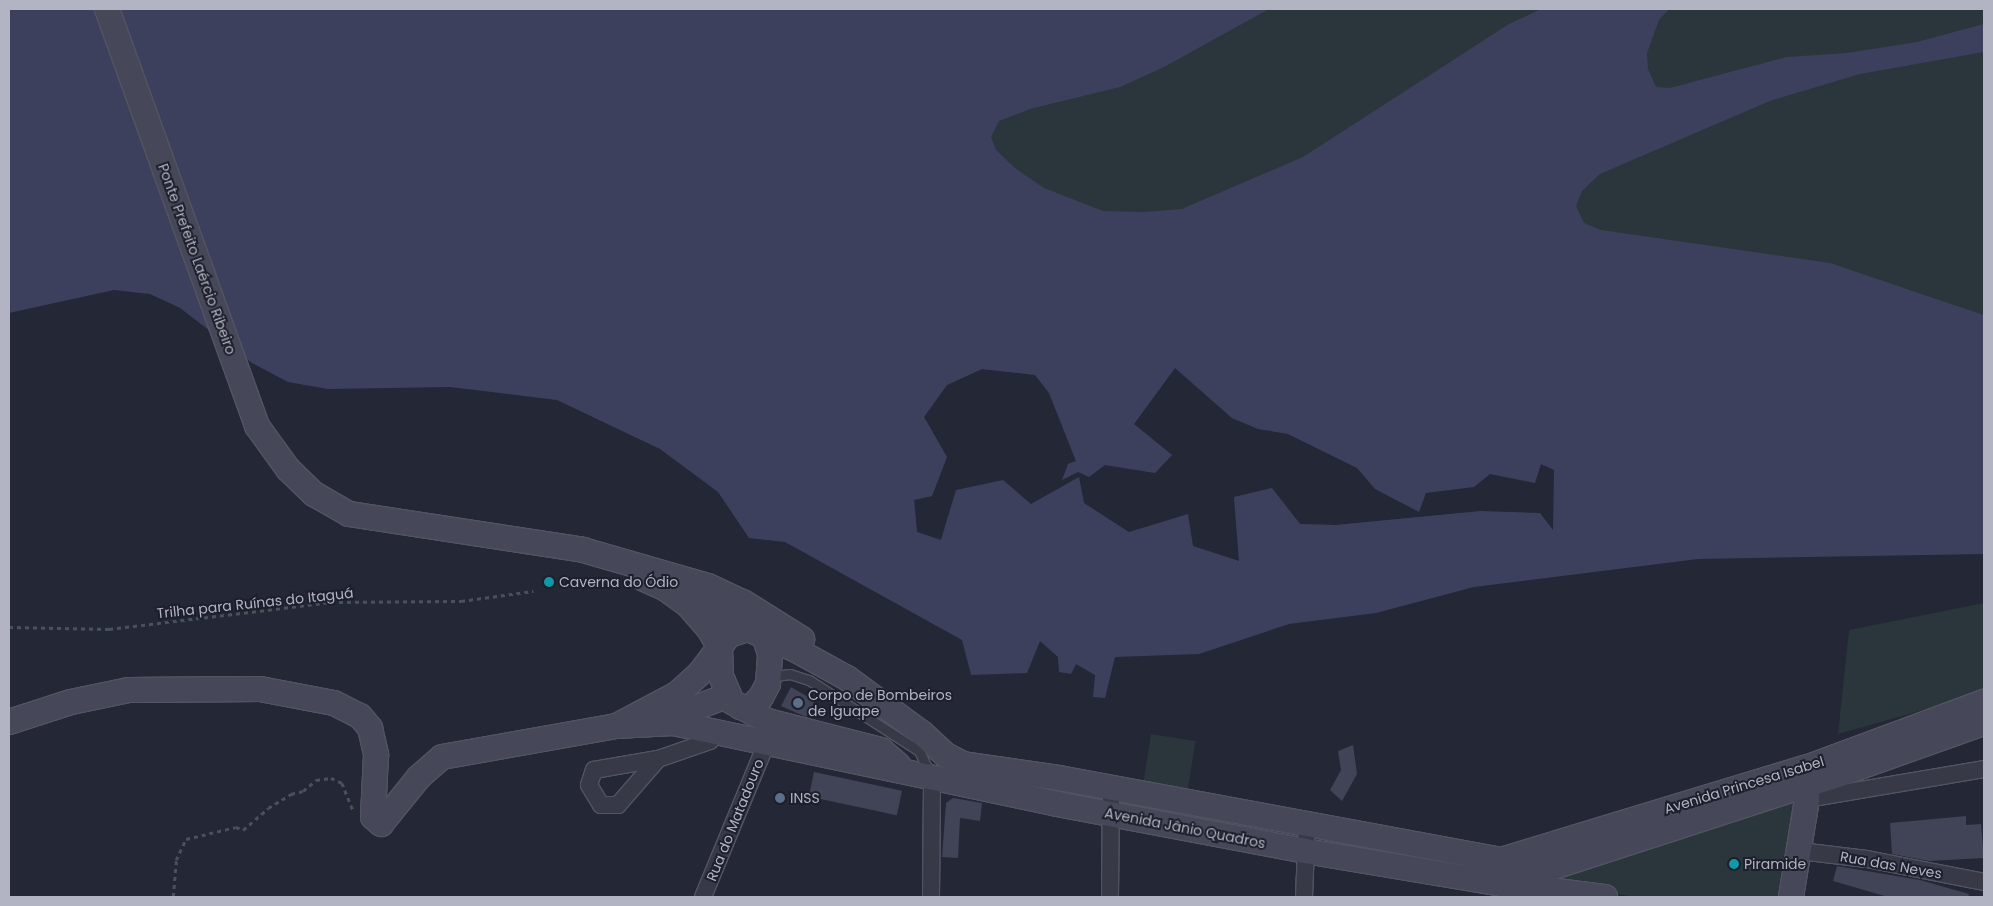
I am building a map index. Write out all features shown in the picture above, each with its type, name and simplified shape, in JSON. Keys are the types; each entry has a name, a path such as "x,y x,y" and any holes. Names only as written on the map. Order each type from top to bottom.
{"main road":[{"name":"Ponte Prefeito Laércio Ribeiro","path":"107,9 257,426 288,469 314,494 349,514 583,550"},
{"path":"583,550 708,586 743,602 811,644 846,678"},
{"path":"583,550 666,589 688,606 709,630 720,648 721,676 733,701 767,732"},
{"path":"672,576 695,590 740,629"},
{"path":"616,726 678,694 700,673 729,635 740,629 748,629 764,636 846,678"},
{"path":"644,726 702,707 733,701 750,708 762,697 769,678 770,654 764,636"},
{"path":"700,673 702,707 715,732"},
{"name":"Avenida Jânio Quadros","path":"846,678 894,723 963,764 985,769 1059,778 1501,860"},
{"path":"9,722 71,702 129,690 260,689 334,703 360,716 375,741 374,821 384,822 419,777 442,757 616,726 674,723 715,732 767,732"},
{"name":"Avenida Princesa Isabel","path":"1501,860 1808,783 1984,702"},
{"path":"702,707 767,732"},
{"name":"Avenida Princesa Isabel","path":"1502,891 1984,723"},
{"name":"Avenida Jânio Quadros","path":"767,732 906,772 1057,804 1502,891 1605,897"},
{"path":"1057,804 1059,778"},
{"path":"1791,897 1800,851 1808,783"},
{"path":"1501,860 1502,891"}],"street":[{"path":"658,759 710,741 715,732"},
{"name":"Rua do Matadouro","path":"703,897 767,732"},
{"path":"1808,783 1984,769"},
{"path":"931,897 932,777"},
{"path":"1110,897 1111,788"},
{"path":"1304,897 1307,823"},
{"name":"Rua das Neves","path":"1800,851 1867,859 1983,881"}],"lane":[{"path":"769,678 790,674 809,680 894,723 919,751 932,777"}],"path":[{"name":"Trilha para Ruínas do Itaguá","path":"9,627 109,630 331,602 461,601 533,591"},
{"path":"173,897 176,860 186,839 236,827 243,830 268,808 291,794 303,791 316,780 338,780 346,789 352,812 365,816 374,813"}],"shaded area":[{"path":"521,9 1541,9 1522,18 1546,9 1984,9 1984,315 1904,288 1554,470 1551,454 1258,429 1232,418 1175,368 1134,424 1172,455 1155,473 1105,465 1089,477 1076,461 1049,393 1035,375 982,369 947,385 924,417 947,457 932,496 914,500 917,532 941,540 956,490 1044,541 1212,552 1239,561 1234,497 1272,488 1300,524 1336,525 1481,511 1411,533 1400,558 969,579 365,142"},
{"path":"1984,603 1984,693 1838,734 1849,630"},
{"path":"1151,734 1195,741 1188,790 1143,783"},
{"path":"1805,795 1790,897 1637,897 1581,889 1555,875"}],"water":[{"path":"9,9 1269,9 1164,67 1120,87 1030,109 999,121 991,137 996,150 1015,168 1044,188 1103,211 1144,212 1182,209 1303,157 1509,24 1541,9 1669,9 1659,20 1647,53 1648,69 1656,87 1670,88 1787,57 1847,53 1917,42 1984,24 1984,52 1860,74 1770,101 1600,174 1582,191 1576,206 1584,223 1601,230 1830,263 1984,315 1984,554 1698,559 1474,587 1376,613 1289,624 1199,654 1115,657 1105,698 1093,697 1095,675 1076,664 1071,674 1059,672 1058,657 1040,641 1027,673 971,675 962,640 785,542 749,538 718,492 660,449 557,400 450,387 328,389 288,382 252,363 180,308 150,294 114,290 9,313","holes":["1175,368 1232,418 1258,429 1288,434 1357,468 1375,489 1419,512 1426,493 1474,487 1490,474 1535,483 1541,464 1554,470 1553,530 1540,513 1481,511 1336,525 1300,524 1272,488 1234,497 1239,561 1193,546 1188,514 1129,532 1084,503 1079,477 1031,504 1003,480 956,490 941,540 917,532 914,500 932,496 947,457 924,417 947,385 982,369 1035,375 1049,393 1076,461 1068,464 1062,480 1078,472 1089,477 1105,465 1155,473 1172,455 1134,424"]}],"building":[{"name":"Corpo de Bombeiros de Iguape","path":"791,687 815,701 806,717 781,706"},
{"path":"1353,745 1357,774 1342,801 1330,790 1341,770 1338,751"},
{"path":"814,772 902,791 897,815 809,796"},
{"path":"953,798 982,803 980,821 960,818 958,858 942,857 946,803"},
{"path":"1966,816 1966,825 1981,824 1984,858 1929,861 1892,854 1890,823"},
{"path":"1837,866 1920,880 1969,894 1968,897 1888,897 1833,881"}],"place":[{"name":"Caverna do Ódio","path":"549,582"},
{"name":"Corpo de Bombeiros de Iguape","path":"798,703"},
{"name":"INSS","path":"780,798"},
{"name":"Piramide","path":"1734,864"}]}
